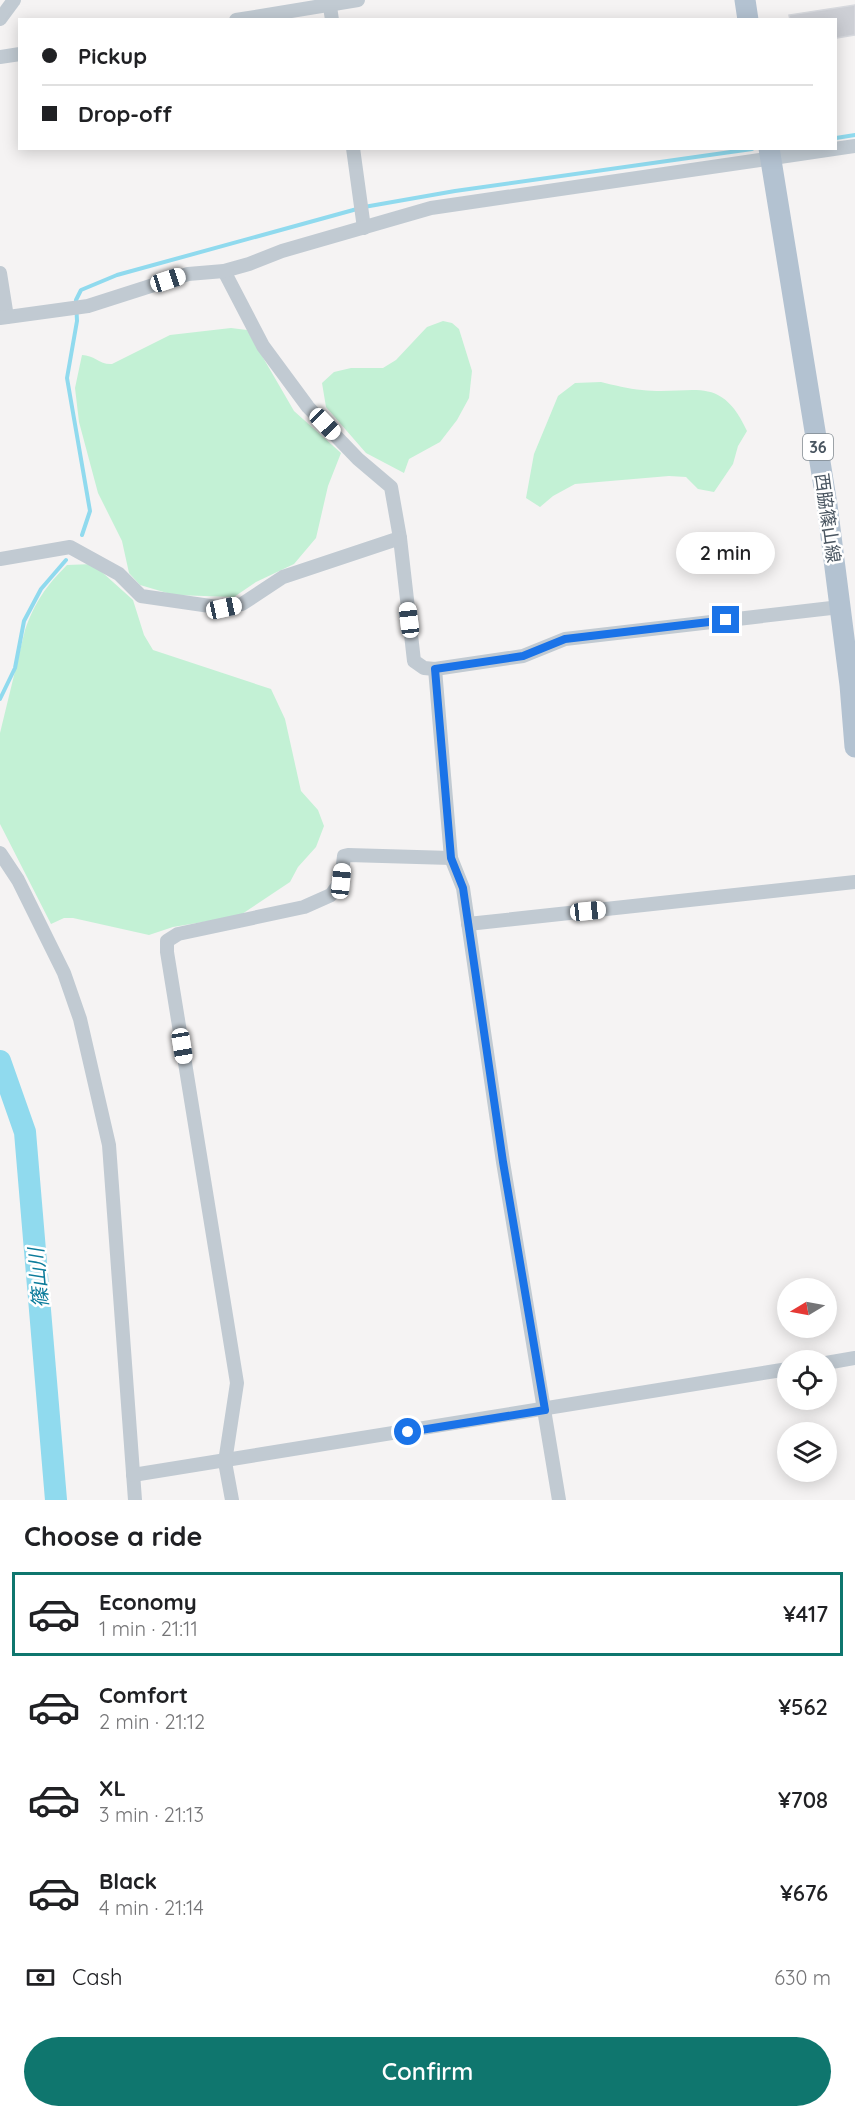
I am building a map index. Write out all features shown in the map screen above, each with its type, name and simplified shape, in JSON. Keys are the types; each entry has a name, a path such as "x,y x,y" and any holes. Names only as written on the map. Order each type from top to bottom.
{"main road":[{"path":"745,0 748,18"},
{"name":"西脇篠山線","path":"770,153 827,505 853,685 855,747"}],"street":[{"path":"0,19 14,0"},
{"path":"246,18 329,2 358,0"},
{"path":"329,2 332,18"},
{"path":"0,57 18,54"},
{"path":"837,147 855,146"},
{"path":"353,150 364,228"},
{"path":"0,273 3,318 88,306 188,274 224,270 249,264 282,251 431,208 770,153 806,150"},
{"path":"224,270 262,346 308,407 358,459 391,487 400,538 414,661 424,668 435,669 523,656 565,639 840,607"},
{"path":"0,559 70,547 119,574 141,596 224,608 242,604 283,577 400,538"},
{"path":"435,669 451,858 463,888 503,1162 559,1500"},
{"path":"0,853 18,880 64,973 81,1018 109,1145 135,1500"},
{"path":"232,1500 225,1462 237,1383 166,952 167,941 178,934 304,907 331,895 341,881 344,856 451,858"},
{"path":"468,924 855,882"},
{"path":"837,1361 855,1358"},
{"path":"133,1475 777,1372"}],"green space":[{"path":"443,321 452,323 459,329 472,371 469,398 457,420 440,442 409,459 404,473 366,453 326,407 322,383 334,372 351,368 383,368 396,360 427,327"},
{"path":"231,328 247,330 294,411 341,453 328,486 316,538 294,564 256,582 234,597 174,595 140,585 129,573 122,541 98,493 79,422 75,388 82,355 112,364 170,335"},
{"path":"601,382 642,390 703,391 715,394 726,401 737,413 747,431 738,446 733,464 714,492 698,489 686,477 669,476 575,484 553,496 540,507 526,498 534,454 558,396 575,383"},
{"path":"93,564 133,600 144,635 153,650 271,689 285,719 301,791 318,810 324,826 316,847 298,867 290,882 239,916 173,927 149,935 73,918 64,918 51,924 0,824 0,733 25,630 42,595 67,565"}],"building":[{"path":"855,5 855,35 837,38 837,18 790,18 789,15"}],"waterway":[{"path":"837,138 855,135"},
{"path":"364,207 455,191 745,150"},
{"path":"82,535 90,511 67,378 77,321 76,300 81,290 117,275 357,209"},
{"path":"0,699 15,668 24,621 41,589 66,560"},
{"name":"篠山川","path":"0,1061 25,1132 56,1500"}],"route":[{"path":"408,1432 545,1410 503,1162 463,888 451,858 435,669 523,656 565,639 726,620"}]}
